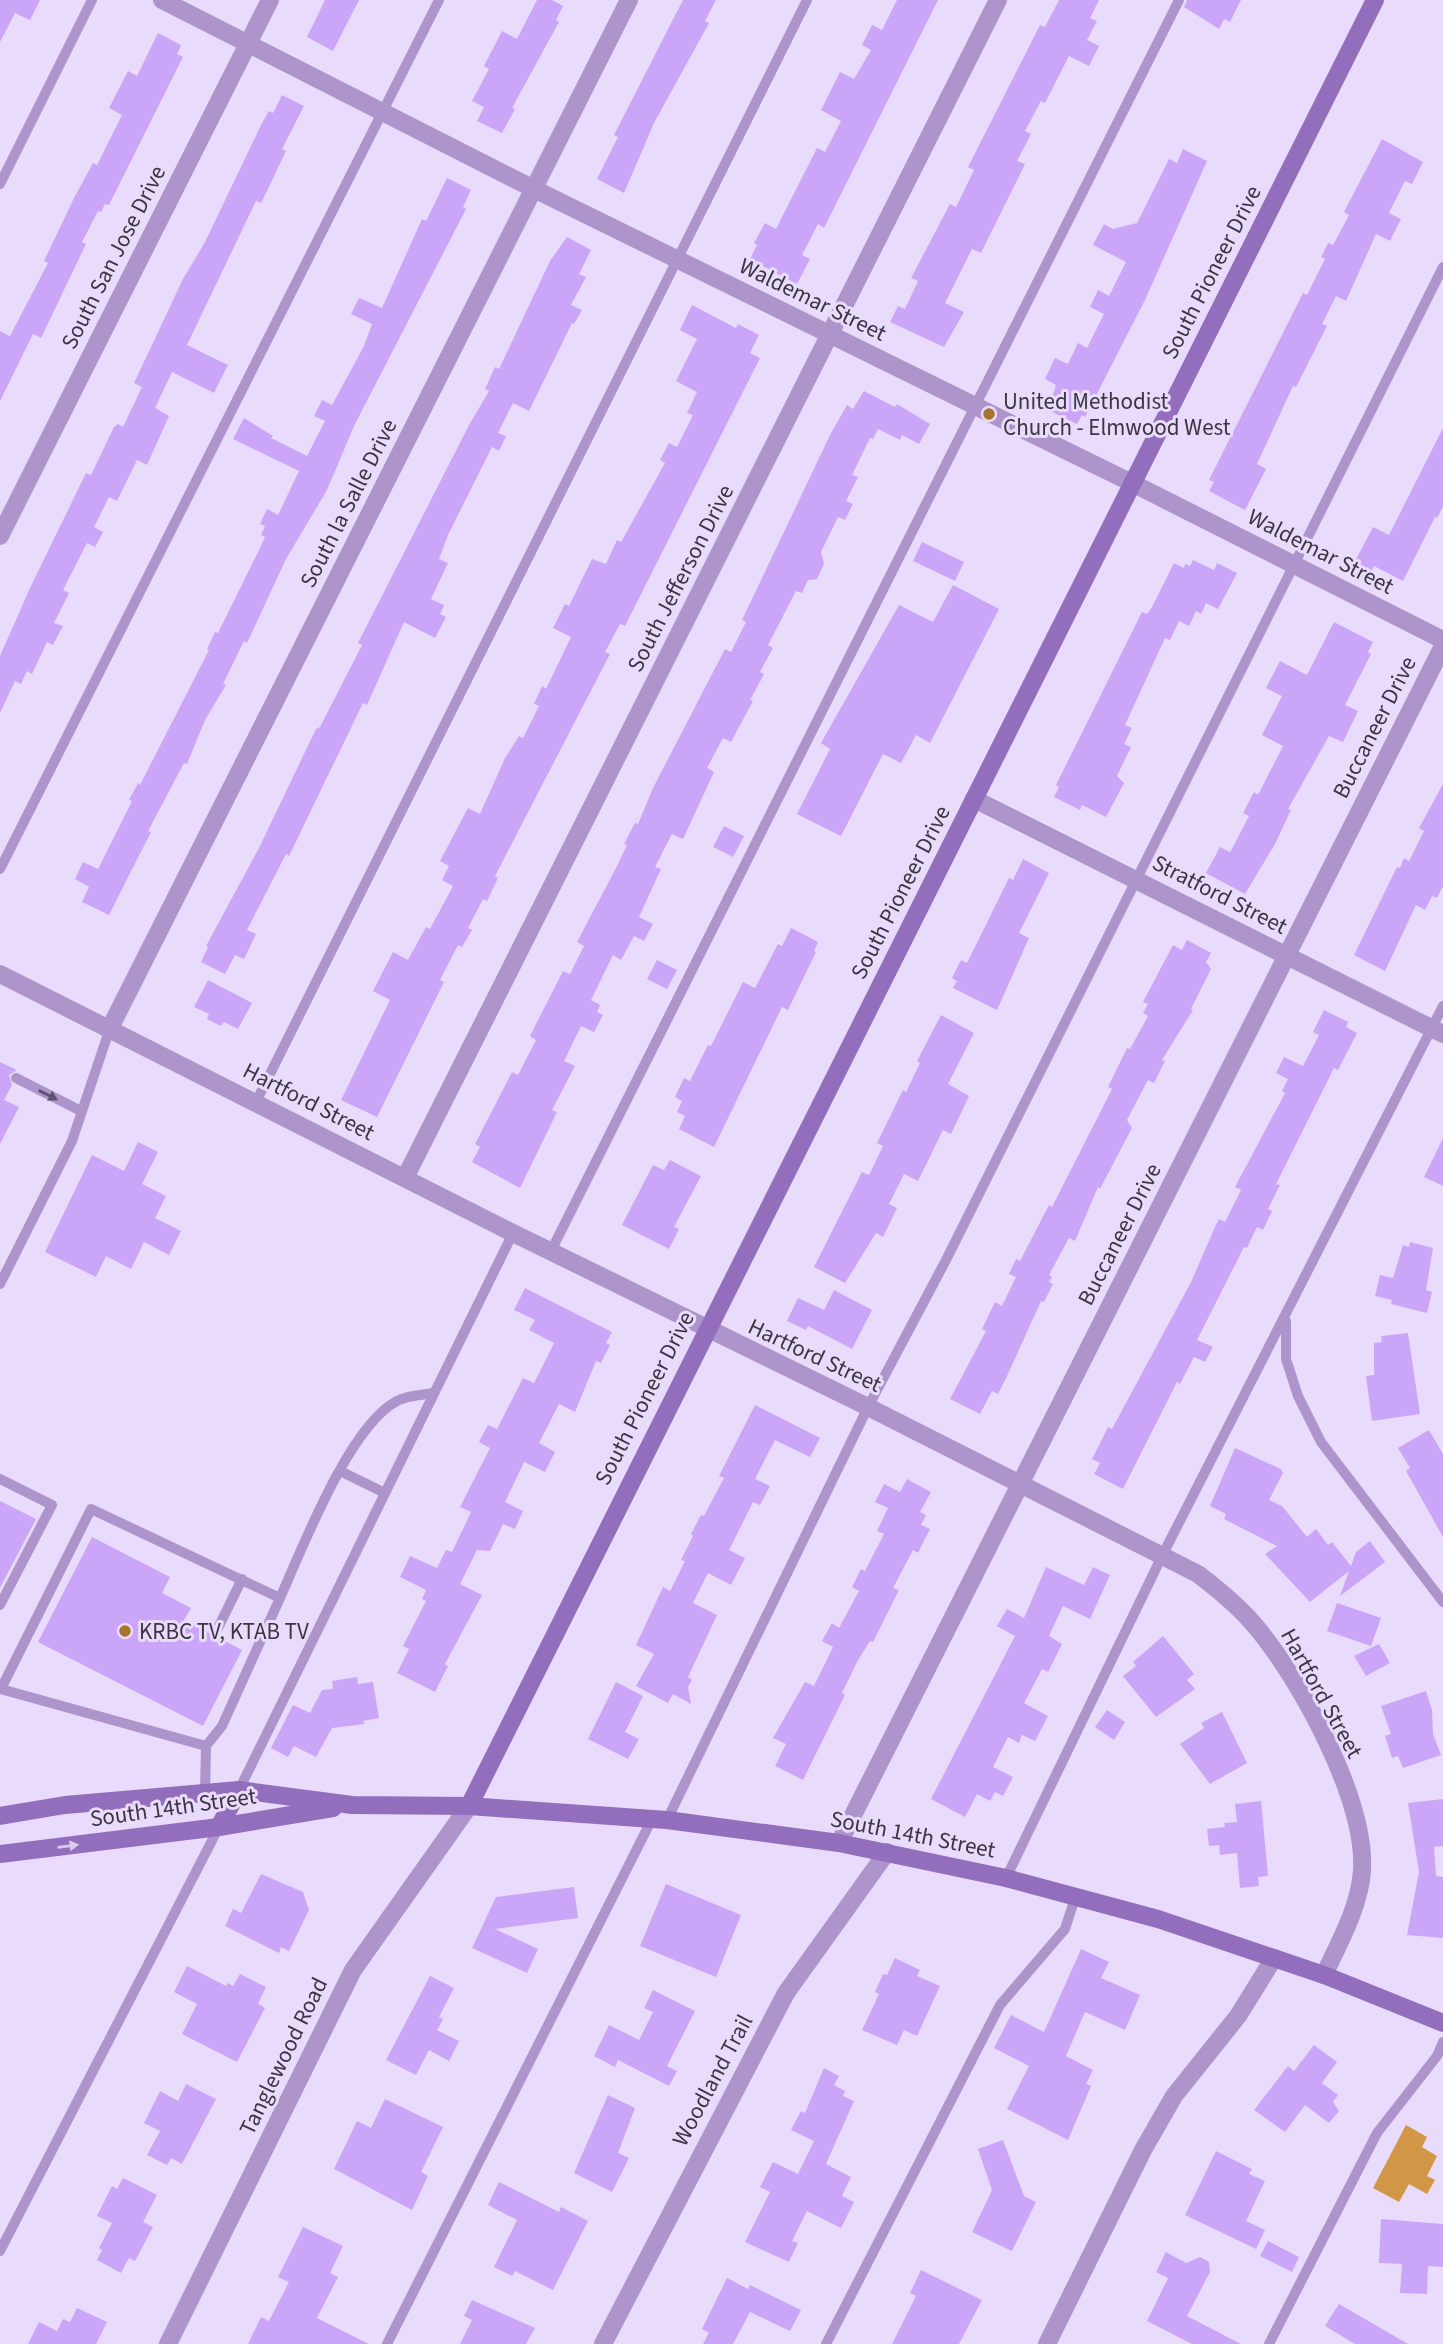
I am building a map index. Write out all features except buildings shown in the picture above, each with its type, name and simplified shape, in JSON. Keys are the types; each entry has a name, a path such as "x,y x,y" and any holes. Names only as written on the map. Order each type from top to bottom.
{"street":[{"name":"Waldemar Street","path":"162,0 534,189 1132,483 1443,640"},
{"name":"South San Jose Drive","path":"0,536 270,0"},
{"name":"South la Salle Drive","path":"110,1028 629,0"},
{"name":"South Jefferson Drive","path":"405,1178 998,0"},
{"name":"South Pioneer Drive","path":"469,1806 1375,0"},
{"name":"Buccaneer Drive","path":"839,1843 1443,646"},
{"name":"Stratford Street","path":"974,799 1437,1031"},
{"name":"Hartford Street","path":"0,974 706,1330 868,1407 1198,1574 1226,1595 1256,1627 1308,1706 1338,1768 1359,1831 1362,1871 1349,1919 1324,1975"},
{"name":"South 14th Street","path":"0,1816 65,1805 239,1790 352,1805 469,1806 660,1820 839,1843 1076,1895 1324,1975 1443,2023"},
{"path":"219,1827 239,1790"},
{"name":"South 14th Street","path":"0,1854 219,1827 352,1805"},
{"name":"Tanglewood Road","path":"168,2344 353,1970 469,1806"},
{"name":"Woodland Trail","path":"603,2344 786,1993 887,1852"},
{"path":"1047,2344 1143,2150 1174,2096 1238,2016 1274,1958"}],"lane":[{"path":"0,184 92,0"},
{"path":"0,869 439,0"},
{"path":"256,1102 807,0"},
{"path":"551,1251 1179,0"},
{"path":"387,2344 660,1820 868,1407 946,1259 1134,879 1295,565 1443,267"},
{"path":"1006,1878 1162,1556 1437,1031 1443,1006"},
{"path":"0,1284 72,1141 110,1028"},
{"path":"16,1078 81,1111"},
{"path":"239,1790 513,1233"},
{"path":"1286,1317 1286,1359 1298,1396 1321,1442 1443,1602"},
{"path":"205,1793 206,1746 222,1726 280,1598 359,1436 398,1401 435,1393"},
{"path":"340,1471 385,1493"},
{"path":"0,1479 52,1505 0,1605"},
{"path":"206,1746 1,1690 91,1509 280,1598"},
{"path":"218,1628 242,1579"},
{"path":"0,2251 219,1827"},
{"path":"826,2344 1000,2005 1065,1929 1076,1895"},
{"path":"1269,2344 1377,2133 1437,2056 1443,2042"}],"shaded area":[{"path":"1406,2125 1427,2137 1422,2147 1437,2156 1427,2176 1435,2180 1427,2194 1409,2184 1399,2202 1373,2188"}],"place":[{"name":"United Methodist Church - Elmwood West","path":"989,414"},
{"name":"KRBC TV, KTAB TV","path":"125,1631"}]}
